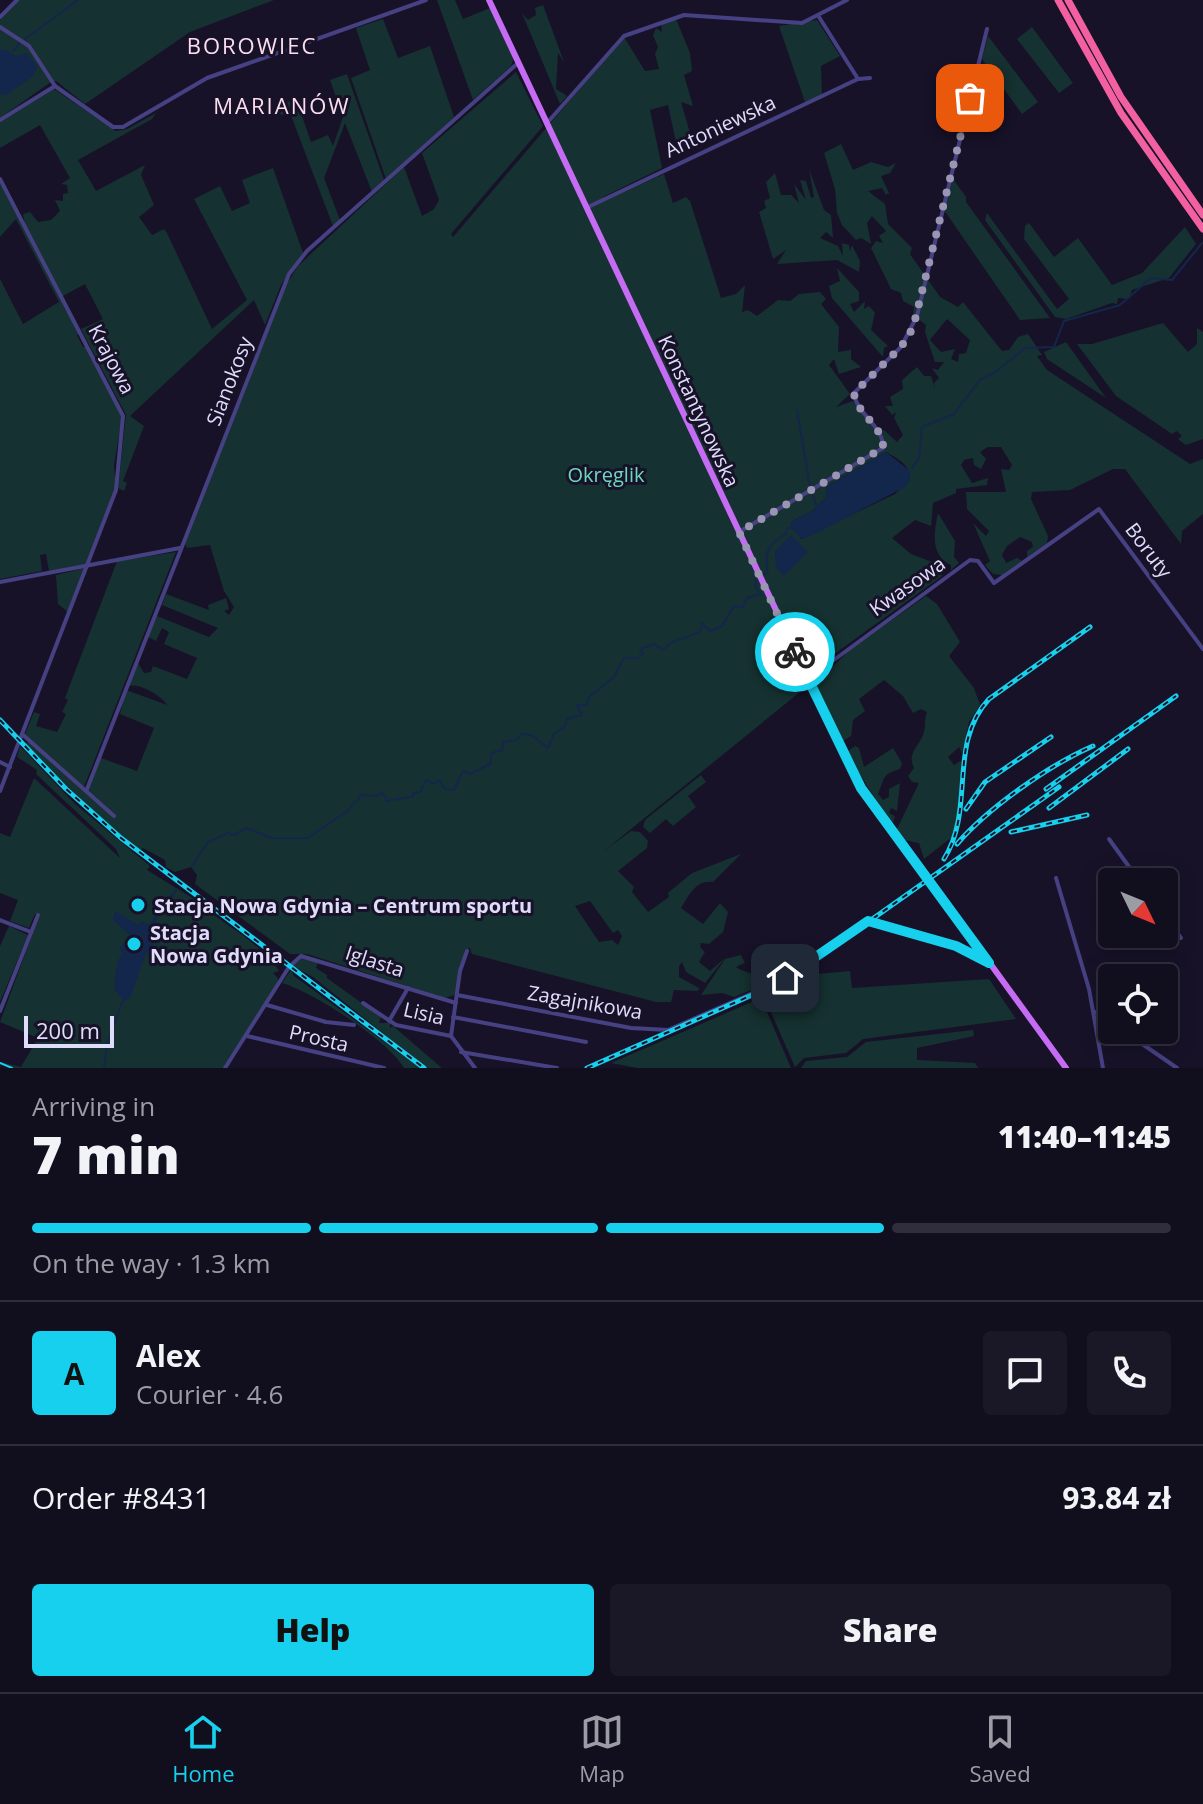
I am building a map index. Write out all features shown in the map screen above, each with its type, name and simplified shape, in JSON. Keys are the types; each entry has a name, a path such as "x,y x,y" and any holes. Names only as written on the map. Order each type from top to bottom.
{"highway":[{"path":"1058,0 1121,113 1203,229"},
{"path":"1068,0 1143,131 1203,215"}],"main road":[{"name":"Konstantynowska","path":"489,0 861,788 1066,1068"}],"street":[{"path":"0,17 17,0"},
{"path":"0,27 27,43 55,86 113,127 123,127 207,78 426,0"},
{"path":"546,123 624,36 684,15 800,23 819,17 847,0"},
{"path":"819,17 858,79"},
{"path":"739,532 883,448 882,437 855,401 854,393 901,347 917,316 987,29"},
{"name":"Sianokosy","path":"87,789 292,269 518,63"},
{"name":"Antoniewska","path":"586,208 858,79 870,78"},
{"path":"0,120 55,86"},
{"name":"Krajowa","path":"0,179 123,414 117,489 0,791"},
{"name":"Boruty","path":"1099,509 1203,649"},
{"name":"Kwasowa","path":"808,679 969,561 978,561 994,583 1099,509"},
{"path":"0,582 180,548"},
{"path":"22,734 114,816"},
{"path":"0,762 10,767"},
{"path":"1109,839 1130,868"},
{"path":"1056,878 1089,989 1103,1068"},
{"path":"0,1011 38,915"},
{"path":"0,920 31,932"},
{"name":"Zagajnikowa","path":"457,995 631,1028 668,1030 778,982 863,922 956,946 989,963"},
{"path":"1178,934 1181,938"},
{"path":"467,951 460,969 451,1036 459,1051 475,1068"},
{"name":"Iglasta","path":"267,1005 289,967 296,959 306,956 456,1003"},
{"name":"Lisia","path":"389,1021 408,988"},
{"name":"Lisia","path":"363,1003 389,1021 451,1036"},
{"path":"225,1068 267,1005 326,1022 354,1025"},
{"path":"1093,1011 1098,1014"},
{"path":"453,1017 586,1042"},
{"name":"Prosta","path":"247,1036 384,1068"},
{"path":"1142,1044 1177,1068"},
{"path":"459,1051 557,1068"}],"green space":[{"path":"19,0 274,0 190,32 85,104 56,81 0,118 0,20"},
{"path":"437,0 455,0 463,19 490,8 514,58 511,66 473,100"},
{"path":"543,5 564,62 558,53 556,89 567,96 560,104 522,13 528,20 536,15 535,8"},
{"path":"383,19 398,58 430,46 454,117 386,179 351,78 370,70 356,28"},
{"name":"Okręglik","path":"676,19 690,53 692,71 684,75 693,106 681,102 693,143 684,152 677,147 668,105 650,110 662,168 603,197 604,201 664,174 673,203 686,197 690,201 721,298 736,294 745,285 742,312 748,310 757,316 778,300 790,301 799,294 820,292 826,299 821,304 839,327 838,352 851,350 851,359 861,367 839,374 834,359 829,365 850,394 836,407 853,401 878,434 884,430 897,442 903,435 894,418 896,412 892,415 885,406 893,406 890,397 903,389 902,380 917,367 924,376 931,376 935,389 934,383 939,378 932,368 938,370 944,362 935,362 925,332 926,325 913,315 914,307 903,301 901,293 891,289 871,248 876,241 883,243 879,236 886,231 872,216 867,223 871,244 861,238 856,240 842,225 824,153 841,144 853,170 871,162 888,167 896,163 890,173 881,176 889,193 886,195 882,188 868,191 885,204 888,224 912,248 910,254 940,297 958,307 963,302 1002,351 1009,350 1018,337 1028,334 1042,355 1037,356 1047,370 1190,464 1203,459 1203,514 1182,531 1181,544 1125,469 1113,469 1070,490 1032,492 1031,499 1048,536 1047,543 1027,557 1027,551 1033,547 1032,542 1020,537 1007,546 1002,555 1006,563 1017,558 1022,561 1002,575 993,574 985,565 990,561 973,523 986,536 989,531 967,509 966,492 1006,492 1001,469 1009,470 1012,465 1001,447 988,447 980,452 986,459 981,469 974,465 973,458 964,460 961,465 972,483 988,478 987,485 956,489 956,493 933,503 931,526 915,520 892,538 911,554 935,563 942,576 804,676 805,687 800,692 604,851 631,831 640,832 648,841 647,848 618,871 634,887 632,892 648,912 669,897 668,893 692,873 741,854 713,882 702,883 694,889 681,908 703,924 720,903 728,912 723,932 709,944 701,943 700,947 705,952 699,962 710,971 725,958 705,983 686,972 682,962 679,966 679,977 699,988 698,991 674,990 671,1002 656,1002 472,954 470,948 465,950 455,995 445,998 307,954 290,954 195,884 197,875 191,867 175,872 166,867 165,860 143,848 139,851 99,818 23,743 33,742 25,734 34,712 40,714 36,726 57,732 66,714 62,712 68,700 65,698 117,561 176,552 84,787 87,790 101,758 137,771 154,728 120,714 126,690 167,705 150,691 129,686 138,663 144,673 151,672 153,666 187,679 197,658 164,644 169,632 162,628 156,641 148,637 157,616 209,637 218,628 162,605 166,594 209,610 208,605 226,598 229,609 224,611 229,615 234,607 224,591 210,545 187,548 185,544 286,285 298,266 404,167 422,216 434,209 439,200 422,153 516,72 543,126 451,234 453,237 624,37 645,71 659,69 655,54 658,47 653,35 656,28 662,32 661,24","holes":["947,319 970,340 966,353 959,354 958,362 951,359 955,349 941,352 930,340","886,452 903,463 910,475 910,480 895,494 801,539 791,522 812,511 827,497 826,487","590,901 613,933 618,930 622,936 618,945 612,940 599,942 575,906"]},
{"path":"817,20 840,56 821,66 822,95 805,102 779,26"},
{"path":"1032,27 1073,83 1059,93 1017,39"},
{"path":"988,36 1038,102 1022,114 982,59"},
{"path":"347,74 384,180 372,192 345,123 324,178 340,220 333,226 290,113 281,115 277,106 296,99 311,142 328,135 333,146 343,117 330,80"},
{"path":"54,89 116,131 127,129 156,113 152,119 78,160 96,191 145,165 141,175 154,205 139,217 152,235 164,229 167,233 212,329 247,300 194,199 220,186 232,211 250,203 242,180 273,168 303,253 281,285 265,325 254,300 130,416 144,426 123,481 127,483 124,491 118,488 126,415 81,329 103,319 85,284 63,296 80,333 77,335 122,417 114,465 116,488 86,564 49,571 46,554 40,555 42,571 0,579 0,279 23,324 59,302 16,219 0,237 0,182 25,225 23,214 30,212 38,222 51,220 60,211 55,200 63,201 63,194 68,193 67,185 61,184 70,178 40,125 0,148 0,122"},
{"path":"809,169 824,210 831,215 833,238 826,232 820,238 838,246 843,256 842,243 849,245 850,251 852,245 860,261 859,272 837,260 777,264 786,250 773,259 759,212 766,208 764,201 770,198 766,182 775,173 781,195 791,195 799,203 794,184 806,200 800,180 806,181 811,198 814,197"},
{"path":"953,179 966,197 966,202 1050,318 1020,320 944,210"},
{"path":"987,213 1057,309 1069,299 1024,239 1025,226 1029,223 1054,257 1078,238 1112,285 1142,273 1185,227 1196,244 1169,278 1132,290 1129,299 1118,298 1117,304 1066,319 1055,317 985,220"},
{"path":"837,268 859,292 859,301 850,304 854,312 865,301 864,309 869,306 875,313 871,330 888,346 884,348 883,357 832,298 829,286 840,281"},
{"path":"1163,323 1188,352 1197,344 1197,328 1203,332 1203,439 1186,445 1178,439 1182,436 1177,431 1172,434 1116,396 1077,344 1092,344"},
{"path":"1066,342 1106,398 1047,359 1044,352"},
{"path":"938,513 955,541 954,557 959,563 951,570 951,565 940,556 935,542"},
{"path":"85,568 68,612 58,604 56,575"},
{"path":"926,596 937,604 960,642 949,656 974,688 980,705 969,722 962,753 959,747 948,757 954,765 962,760 957,828 952,837 924,859 919,843 904,840 897,829 919,783 912,782 908,776 914,768 912,758 924,732 927,712 921,709 913,713 903,696 884,680 859,699 865,711 853,720 851,736 843,741 815,683 851,649"},
{"path":"20,746 74,803 150,866 147,870 194,899 193,906 203,913 214,915 245,937 270,957 279,971 273,973 278,978 277,984 223,1068 13,1068 0,1062 21,1067 38,1038 0,1022 39,916 35,914 29,928 10,921 18,900 0,893 0,833 10,837 34,778 120,858 116,849 36,774 37,770 17,757"},
{"path":"855,746 859,748 864,767 893,748 902,763 900,769 884,778 878,794 883,800 889,797 889,789 900,783 897,811 891,808 889,813 895,816 892,826 850,758 848,751"},
{"path":"701,775 706,782 688,796 696,807 673,826 666,819 650,833 643,827 645,820"},
{"path":"9,926 28,935 0,1002 0,946"},
{"path":"741,955 745,963 736,967 741,970 781,978 734,997 722,993 701,995 725,959"},
{"path":"302,958 318,962 316,968 327,978 381,1017 379,1023 390,1023 390,1028 393,1026 442,1068 426,1068 313,977 293,966"},
{"path":"291,970 294,976 420,1068 404,1068 383,1045 349,1019 312,996 282,983"},
{"path":"850,971 852,988 989,979 1016,1019 863,1039 846,1053 804,1058 795,1067 763,994 794,976"},
{"path":"761,998 791,1068 637,1068 611,1063"},
{"path":"973,1030 974,1036 917,1048 917,1060 975,1063 978,1068 801,1068 806,1061 847,1057 866,1042"}],"water":[{"path":"5,49 15,56 27,53 38,67 32,77 6,95 0,94 0,50"},
{"path":"886,452 910,471 910,480 905,487 809,537 802,539 790,527 791,522 812,511 827,497 826,487"},
{"path":"791,535 808,552 784,576 776,567 775,551"},
{"path":"115,911 138,925 141,921 149,925 155,916 158,917 152,931 154,944 145,956 130,998 124,1001 114,989 117,962 123,952 119,949 130,935 113,920"}],"waterway":[{"path":"25,39 78,0"},
{"path":"13,51 20,43"},
{"path":"912,468 919,458 922,427 954,414 980,380 997,371 1025,348 1054,347 1064,321 1120,305 1151,278 1172,280 1202,243"},
{"path":"797,410 810,487 817,507"},
{"path":"763,574 768,572 769,549 786,534 787,528 791,528"},
{"path":"192,866 208,842 228,833 234,835 247,828 271,838 308,838 347,811 362,795 377,796 382,792 387,801 414,796 413,793 420,792 426,780 434,784 439,780 445,789 454,790 463,771 470,774 490,764 492,753 502,750 503,742 517,740 521,734 531,735 548,748 554,734 565,726 567,719 582,715 577,705 587,705 588,698 614,677 624,658 639,658 643,653 640,649 654,644 663,650 671,643 701,630 702,623 710,631 722,626 734,606 743,607 747,598 760,594 755,586 757,578"},
{"path":"171,896 177,889"},
{"path":"104,1068 107,1044 123,1000"}],"tram line":[{"path":"0,1063 12,1068"}],"railway":[{"path":"944,859 959,819 965,756 976,717 989,699 1090,627"},
{"path":"1046,789 1176,696"},
{"path":"0,720 66,789 121,838 424,1068"},
{"path":"966,809 985,782 1051,737"},
{"path":"957,844 985,816 1020,789 1093,746"},
{"path":"1049,808 1128,749"},
{"path":"587,1068 786,980 1059,787"},
{"path":"1011,832 1087,815"}],"way so far":[{"path":"795,652 739,532 883,448 882,437 855,401 854,393 901,347 913,328 970,98"}],"place":[{"name":"Stacja Nowa Gdynia – Centrum sportu","path":"138,905"},
{"name":"Stacja Nowa Gdynia","path":"134,944"}],"district":[{"name":"BOROWIEC","path":"252,45"},
{"name":"MARIANÓW","path":"282,105"}],"route":[{"path":"785,978 868,921 956,946 989,963 861,788 795,652"}]}
